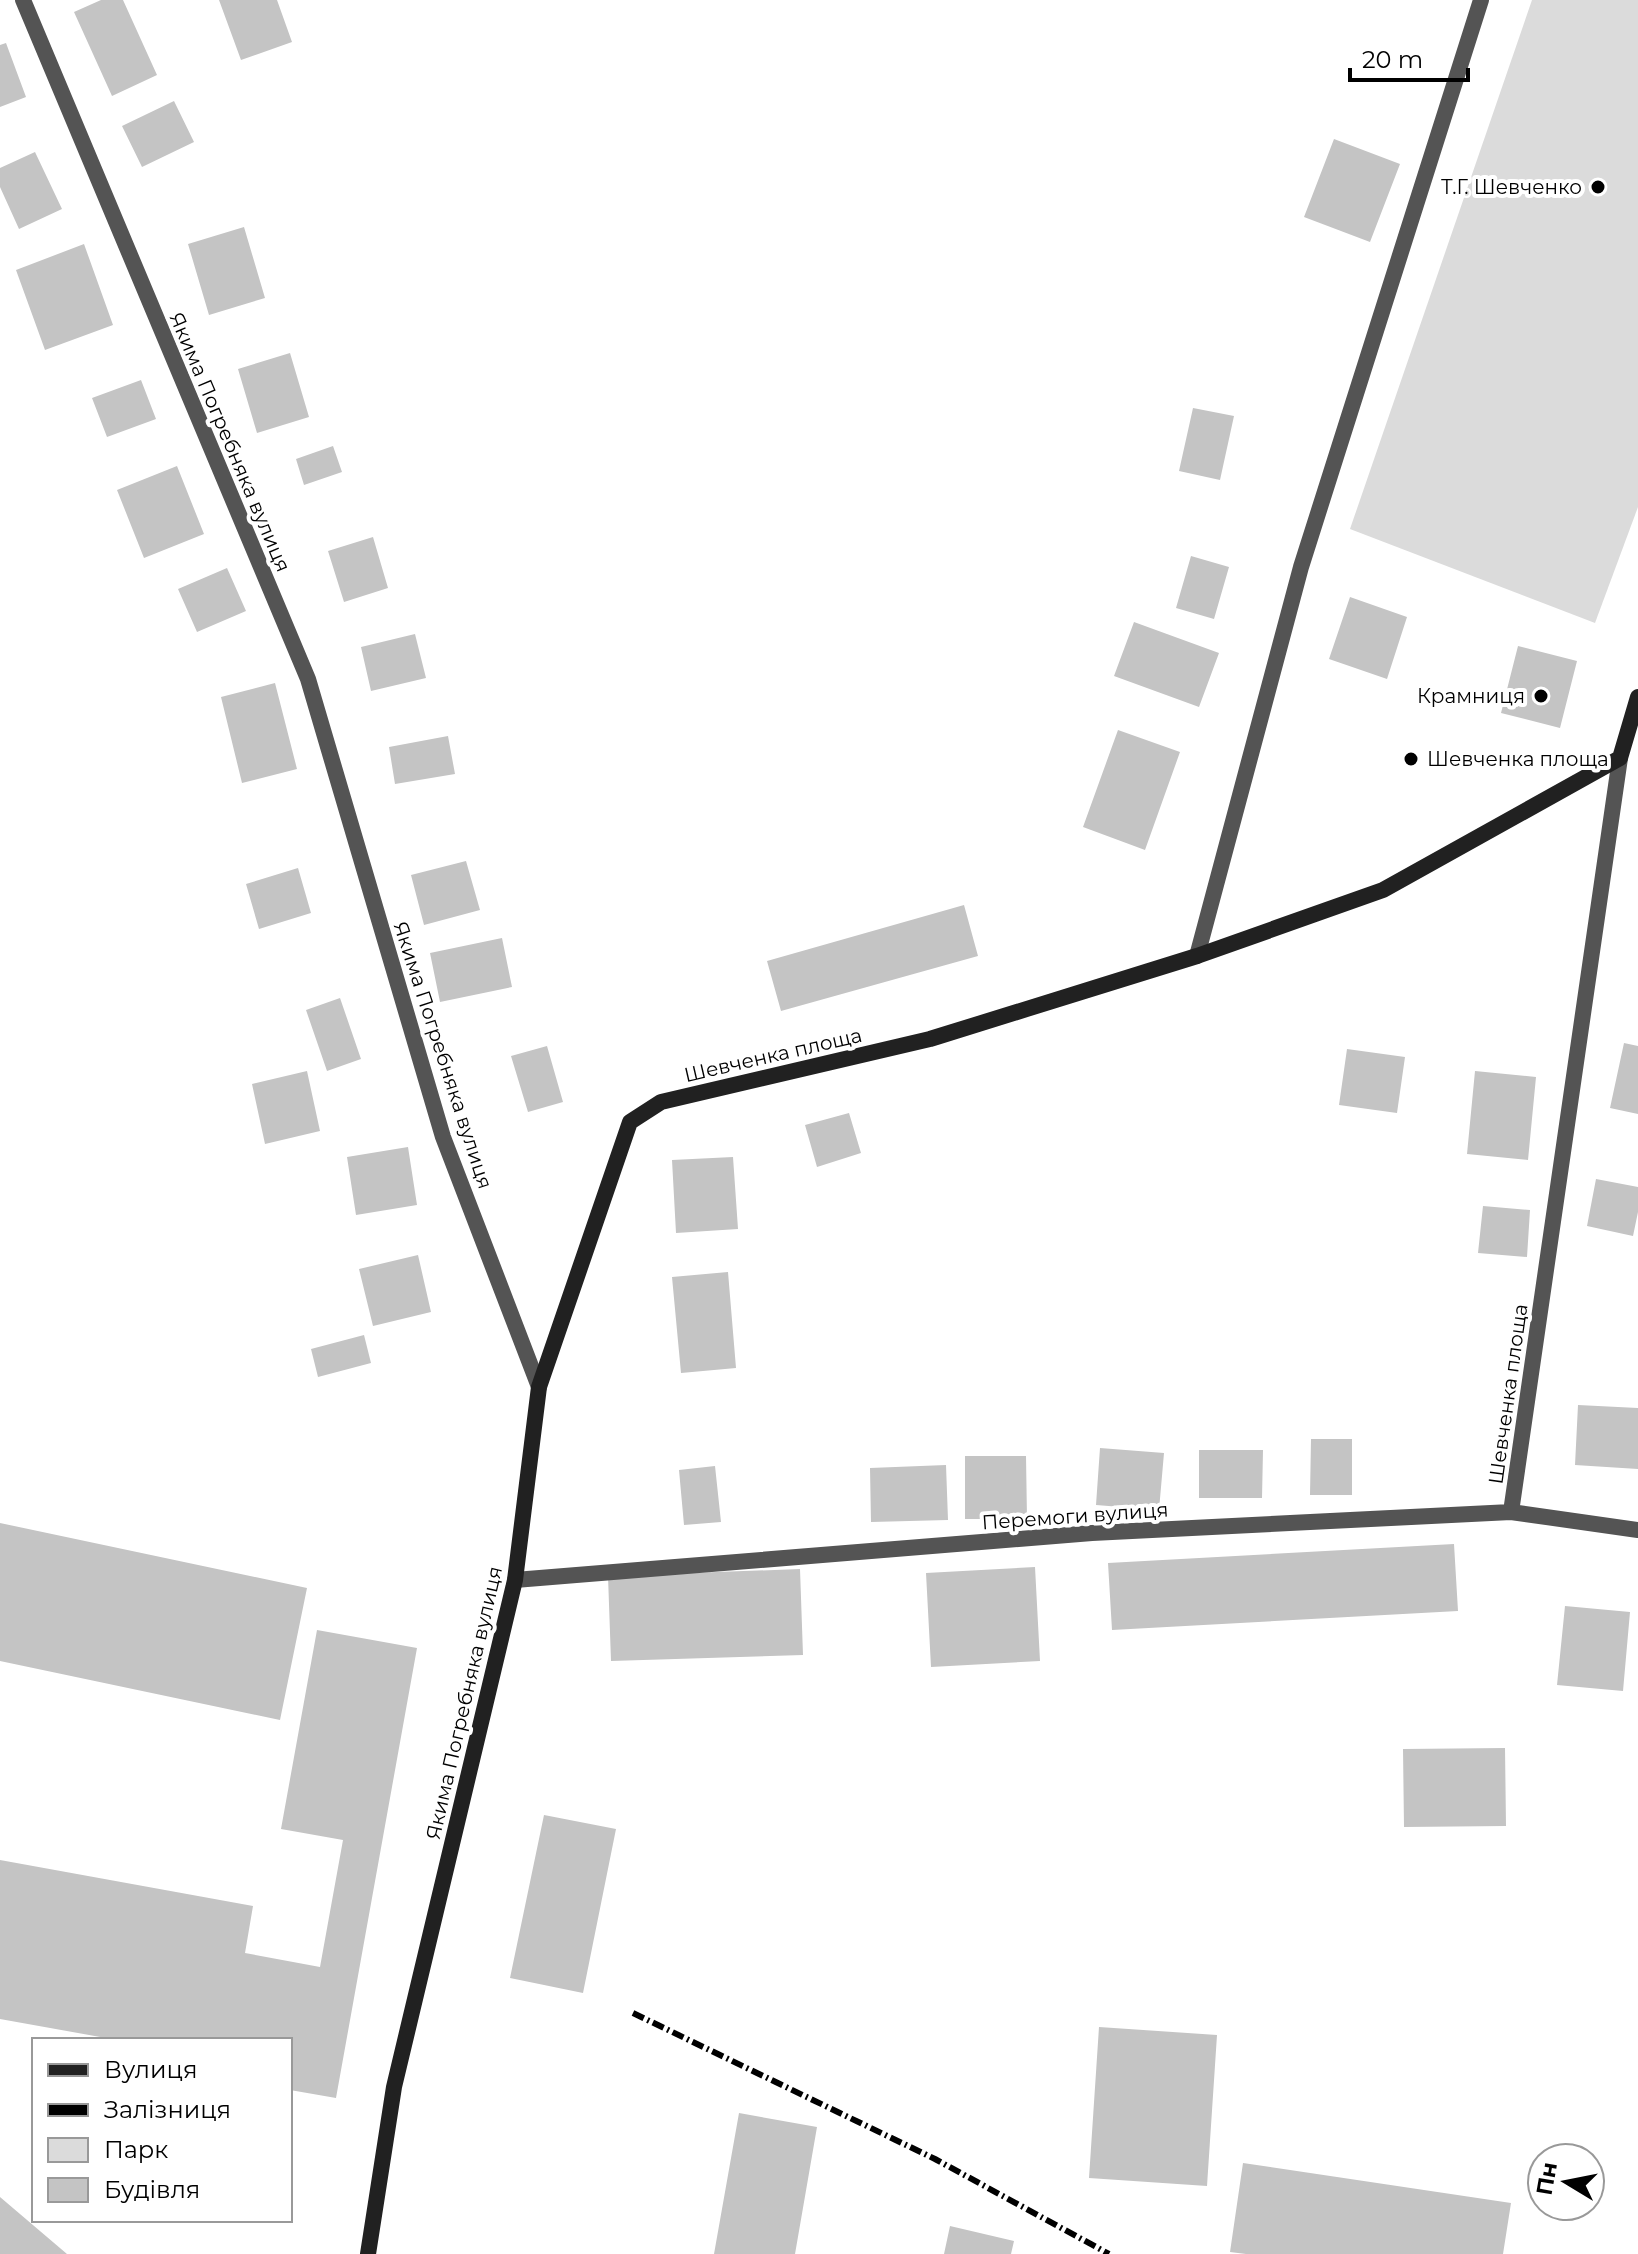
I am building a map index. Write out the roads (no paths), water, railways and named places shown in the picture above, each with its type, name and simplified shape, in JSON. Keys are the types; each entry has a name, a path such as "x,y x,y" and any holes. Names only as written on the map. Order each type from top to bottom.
{"street":[{"name":"Якима Погребняка вулиця","path":"23,0 308,679 443,1137 539,1387 515,1580 394,2087 368,2254"},
{"path":"1197,956 1301,567 1481,0"},
{"name":"Шевченка площа","path":"1511,1512 1620,758 1638,697"},
{"name":"Шевченка площа","path":"539,1387 630,1122 661,1102 930,1039 1197,956 1383,890 1620,758"},
{"name":"Перемоги вулиця","path":"515,1580 1092,1533 1511,1512 1638,1530"}],"railway":[{"path":"633,2013 935,2159 1109,2254"}],"place":[{"name":"Т.Г. Шевченко","path":"1598,187"},
{"name":"Крамниця","path":"1541,696"},
{"name":"Шевченка площа","path":"1411,759"}]}
